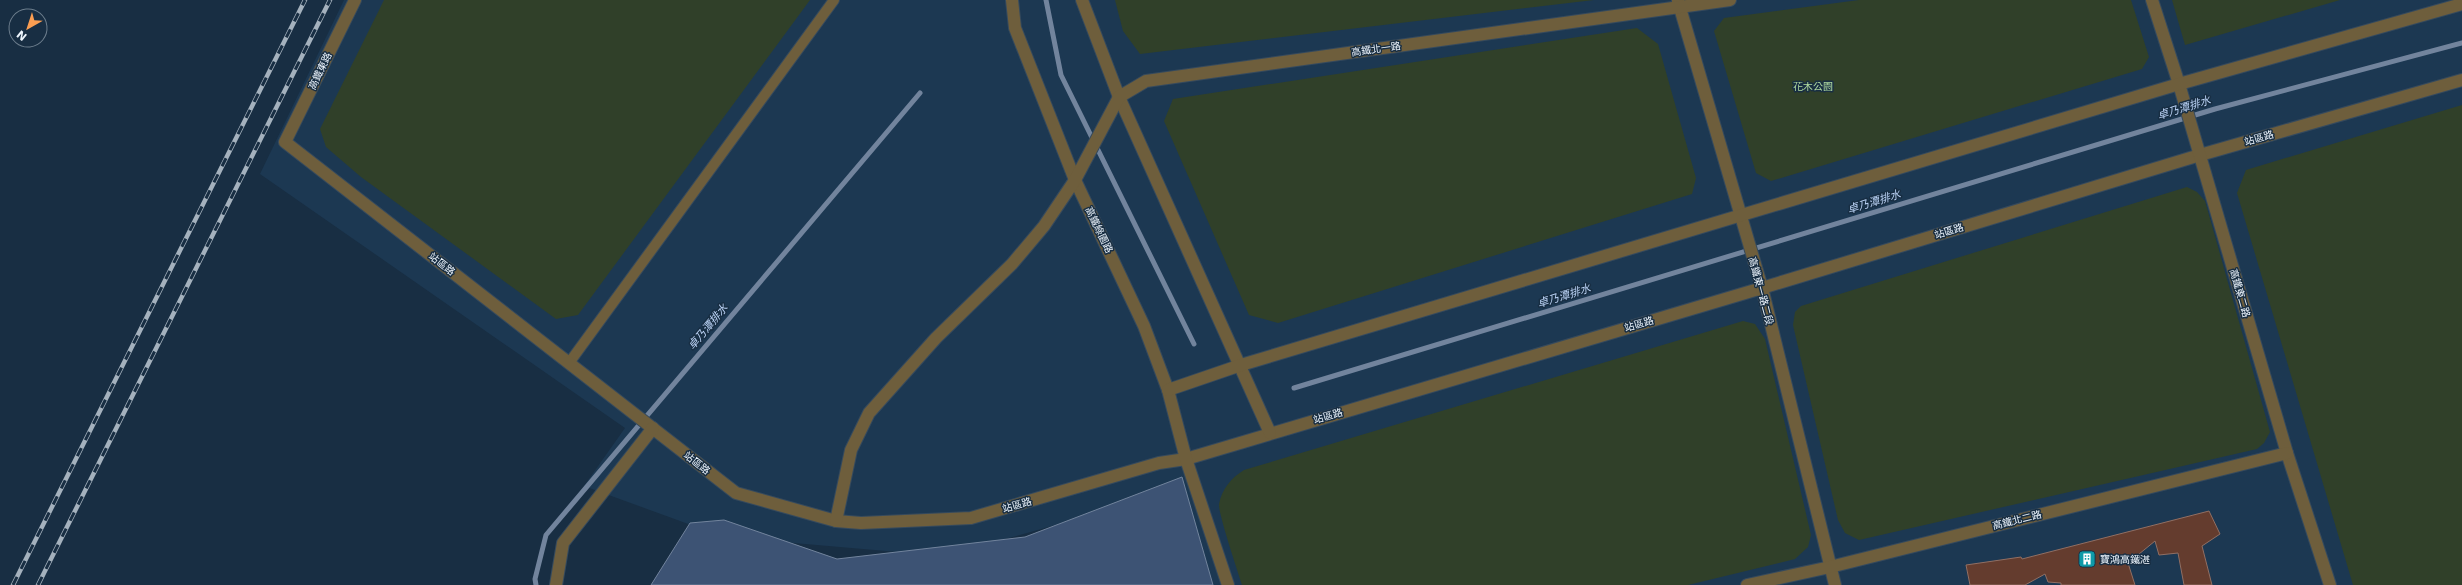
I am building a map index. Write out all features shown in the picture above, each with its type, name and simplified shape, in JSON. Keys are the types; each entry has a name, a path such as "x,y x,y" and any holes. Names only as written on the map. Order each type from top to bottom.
{"street":[{"name":"高鐵東路","path":"285,142 355,0"},
{"name":"高鐵綠園路","path":"1012,0 1015,28 1074,180 1144,326 1168,390 1186,459 1228,585"},
{"path":"1082,0 1119,97 1241,365 1270,433"},
{"name":"高鐵北一路","path":"1119,97 1146,81 1679,4 1730,0"},
{"name":"高鐵東二路","path":"2152,0 2179,84 2287,453 2330,585"},
{"path":"1168,390 1241,365 1740,217 2179,84 2461,3"},
{"name":"高鐵東一路二段","path":"1679,4 1762,288 1835,585"},
{"name":"站區路","path":"285,142 736,493 836,522 861,523 971,518 1159,463 1186,459 1762,288 2200,155 2462,80"},
{"path":"836,522 851,450 869,413 936,338 1012,264 1044,226 1074,180 1119,97"},
{"path":"556,585 563,543 651,427"},
{"name":"高鐵北二路","path":"1747,585 1830,567 2287,453"}],"lane":[{"path":"569,363 834,0"}],"shaded area":[{"path":"344,0 2462,0 2462,585 1188,585 1160,496 944,556 724,537 584,486 625,428 260,174"},
{"path":"1182,477 1213,585 651,585 690,523 724,520 837,559 1025,537"}],"green space":[{"path":"384,0 810,0 578,315 556,319 361,177 326,147 320,129"},
{"path":"1115,0 1594,0 1140,54 1123,31"},
{"name":"花木公園","path":"1859,0 2131,0 2149,57 2142,69 1771,181 1756,173 1714,31 1724,18"},
{"path":"2172,0 2340,0 2185,45"},
{"path":"1637,28 1658,44 1696,178 1692,194 1278,323 1249,315 1164,121 1173,99"},
{"path":"2462,105 2462,585 2353,585 2237,193 2246,170"},
{"path":"2187,187 2197,192 2205,201 2270,432 2264,443 2257,449 1859,540 1845,533 1838,520 1793,325 1795,312 1801,306"},
{"path":"1743,321 1755,324 1765,339 1811,535 1808,547 1795,559 1688,585 1242,585 1225,530 1219,504 1222,493 1228,484 1244,470"}],"building":[{"path":"2209,511 2220,534 2202,546 2212,585 2184,585 2178,553 2159,555 2155,541 2128,563 2135,585 2061,585 2061,583 2048,582 2045,574 2025,585 1970,585 1966,565 2021,557 2022,559"}],"waterway":[{"path":"1046,0 1061,75 1194,344"},
{"name":"卓乃潭排水","path":"1294,388 2215,109 2462,43"},
{"name":"卓乃潭排水","path":"536,585 535,579 546,535 920,93"}],"railway":[{"path":"13,585 305,0"},
{"path":"38,585 330,0"}],"place":[{"name":"寶鴻高鐵湛","path":"2087,559"}]}
